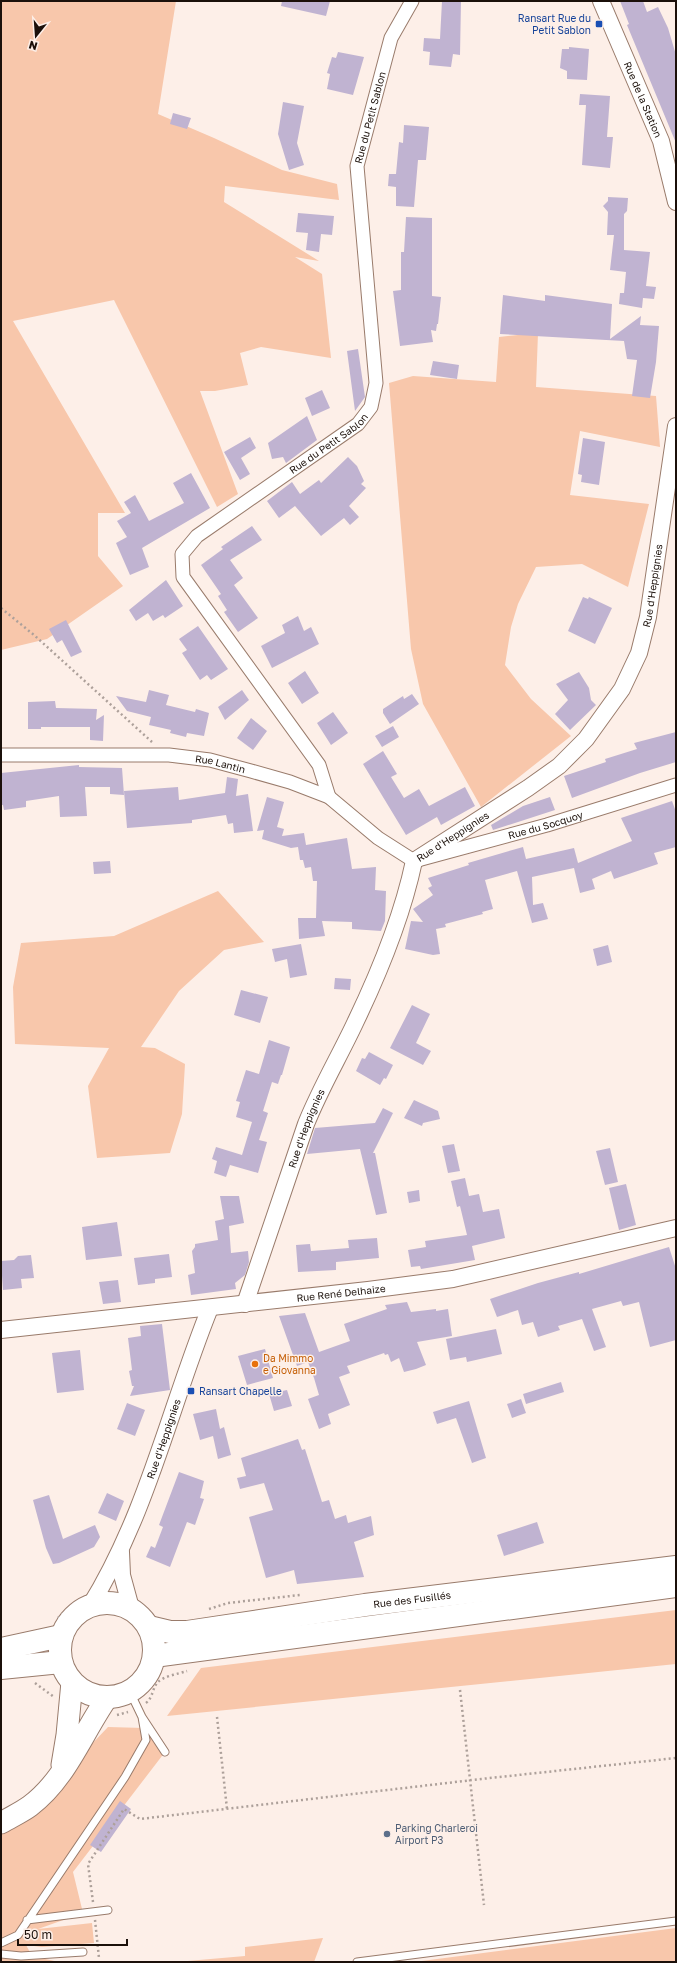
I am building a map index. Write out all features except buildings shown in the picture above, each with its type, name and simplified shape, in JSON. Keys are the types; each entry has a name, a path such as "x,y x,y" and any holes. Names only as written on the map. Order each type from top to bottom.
{"highway":[{"name":"Rue des Fusillés","path":"149,1627 170,1632 187,1632 365,1605 676,1567"},
{"path":"154,1656 676,1586"},
{"path":"1,1649 68,1623 78,1612 94,1599 131,1608 149,1627 154,1642 152,1667 144,1681 130,1692 107,1698 88,1693 72,1682 61,1662 57,1628"},
{"path":"1,1668 61,1662"}],"main road":[{"path":"60,1772 67,1735 72,1682"},
{"path":"1,1823 30,1806 48,1790 107,1698"}],"street":[{"name":"Rue du Petit Sablon","path":"329,797 319,765 183,577 182,554 197,536 358,424 371,407 376,383 357,166 391,38 412,1"},
{"name":"Rue de la Station","path":"601,1 661,142 676,202"},
{"name":"Rue d'Heppignies","path":"245,1304 306,1124 315,1101 355,1024 384,957 406,897 414,861 522,792 559,766 586,739 622,689 639,653 648,616 676,426"},
{"name":"Rue Lantin","path":"1,755 169,755 210,760 290,782 329,797 378,838 414,861"},
{"name":"Rue du Socquoy","path":"414,861 548,825 676,785"},
{"name":"Rue René Delhaize","path":"1,1330 210,1308 453,1279 676,1228"},
{"name":"Rue d'Heppignies","path":"94,1599 112,1567 145,1492 210,1308"},
{"name":"Rue d'Heppignies","path":"121,1546 122,1575 131,1608"}],"lane":[{"path":"130,1692 142,1717 165,1752"},
{"path":"1,1943 18,1935 124,1777 146,1740 142,1717"},
{"path":"28,1920 108,1910"},
{"path":"357,1962 676,1921"},
{"path":"1,1954 21,1956 82,1952"}],"path":[{"path":"1,608 34,635 169,755"},
{"path":"57,1628 60,1617 81,1598 90,1593 94,1599"},
{"path":"208,1610 228,1603 302,1595"},
{"path":"460,1690 484,1905"},
{"path":"216,1717 227,1809"},
{"path":"99,1958 88,1864 124,1809 140,1819 470,1780 676,1758"},
{"path":"109,1825 113,1827"}],"shaded area":[{"path":"1,1 176,1 158,114 282,170 337,184 339,200 225,186 224,202 319,261 295,257 322,274 331,358 261,347 240,353 248,385 215,391 200,391 238,494 217,507 114,300 13,321 125,513 98,513 98,556 123,586 47,639 1,650"},
{"path":"538,333 536,387 656,396 660,447 580,431 570,495 649,504 628,587 582,564 536,567 518,604 511,627 505,665 531,699 571,736 481,807 423,704 411,649 389,383 413,376 496,382 499,337"},
{"path":"218,891 264,942 224,950 179,991 141,1047 155,1048 185,1064 182,1114 170,1153 97,1158 88,1086 109,1048 15,1044 13,987 21,943 114,936"},
{"path":"676,1610 676,1664 167,1716 201,1668"},
{"path":"108,1727 144,1728 165,1752 73,1872 83,1913 38,1929 92,1923 94,1943 42,1947 26,1945 32,1956 59,1962 1,1962 1,1835 48,1790"},
{"path":"676,1928 676,1962 414,1962"},
{"path":"323,1938 314,1962 176,1962 245,1956 245,1947"}],"place":[{"name":"Ransart Rue du Petit Sablon","path":"599,24"},
{"name":"Da Mimmo e Giovanna","path":"255,1364"},
{"name":"Ransart Chapelle","path":"191,1391"},
{"name":"Parking Charleroi Airport P3","path":"387,1834"}]}
